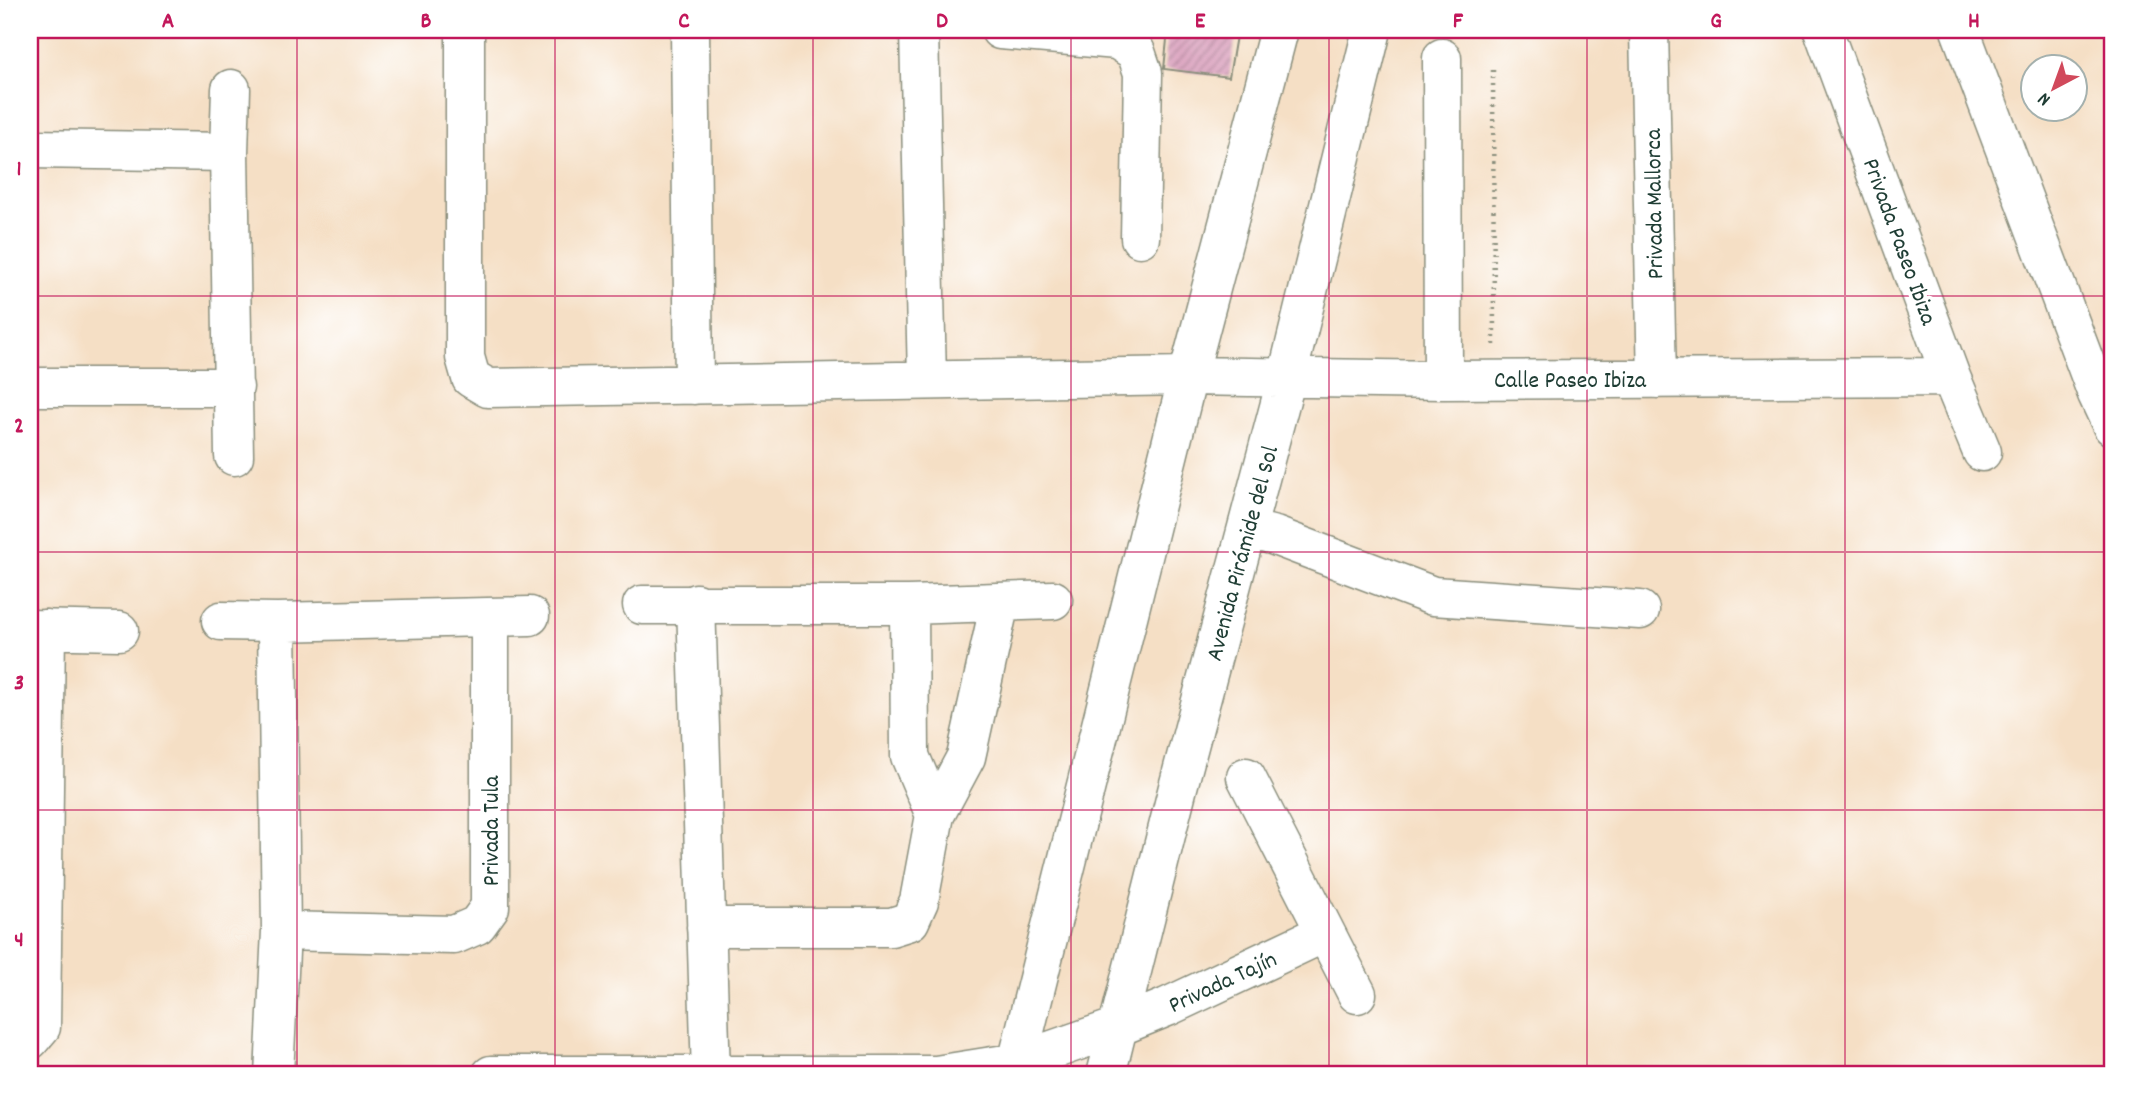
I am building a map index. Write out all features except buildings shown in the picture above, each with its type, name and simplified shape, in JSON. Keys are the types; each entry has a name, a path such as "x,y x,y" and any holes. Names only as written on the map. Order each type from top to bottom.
{"street":[{"name":"Calle Paseo Ibiza","path":"465,30 465,357 471,378 488,388 1188,376 1443,380 1951,377"},
{"path":"690,30 694,385"},
{"path":"919,30 927,380"},
{"path":"1000,30 1117,40 1136,51 1143,73 1140,238"},
{"path":"1016,1068 1188,376 1279,30"},
{"name":"Avenida Pirámide del Sol","path":"1106,1075 1177,791 1287,377 1372,30"},
{"name":"Privada Mallorca","path":"1650,30 1657,379"},
{"name":"Privada Paseo Ibiza","path":"1824,30 1951,377 1982,452"},
{"path":"1960,30 2107,403"},
{"path":"1442,58 1443,380"},
{"path":"231,89 229,152 234,456"},
{"path":"30,149 229,152"},
{"path":"30,387 234,387"},
{"path":"1248,528 1433,596 1640,610"},
{"path":"642,605 909,605 1053,600"},
{"path":"706,927 891,927 910,920 919,901 935,815 966,757 1000,602"},
{"path":"696,603 711,1074"},
{"path":"909,605 910,756 935,815"},
{"path":"221,621 530,616"},
{"name":"Privada Tula","path":"281,931 454,935 477,925 490,907 490,618"},
{"path":"274,1075 281,931 277,622"},
{"path":"30,1040 41,1027 38,629 119,631"},
{"path":"1246,777 1357,994"},
{"name":"Privada Tajín","path":"491,1075 936,1075 1016,1068 1167,1007 1324,933"}],"path":[{"path":"1493,70 1494,378"}]}
